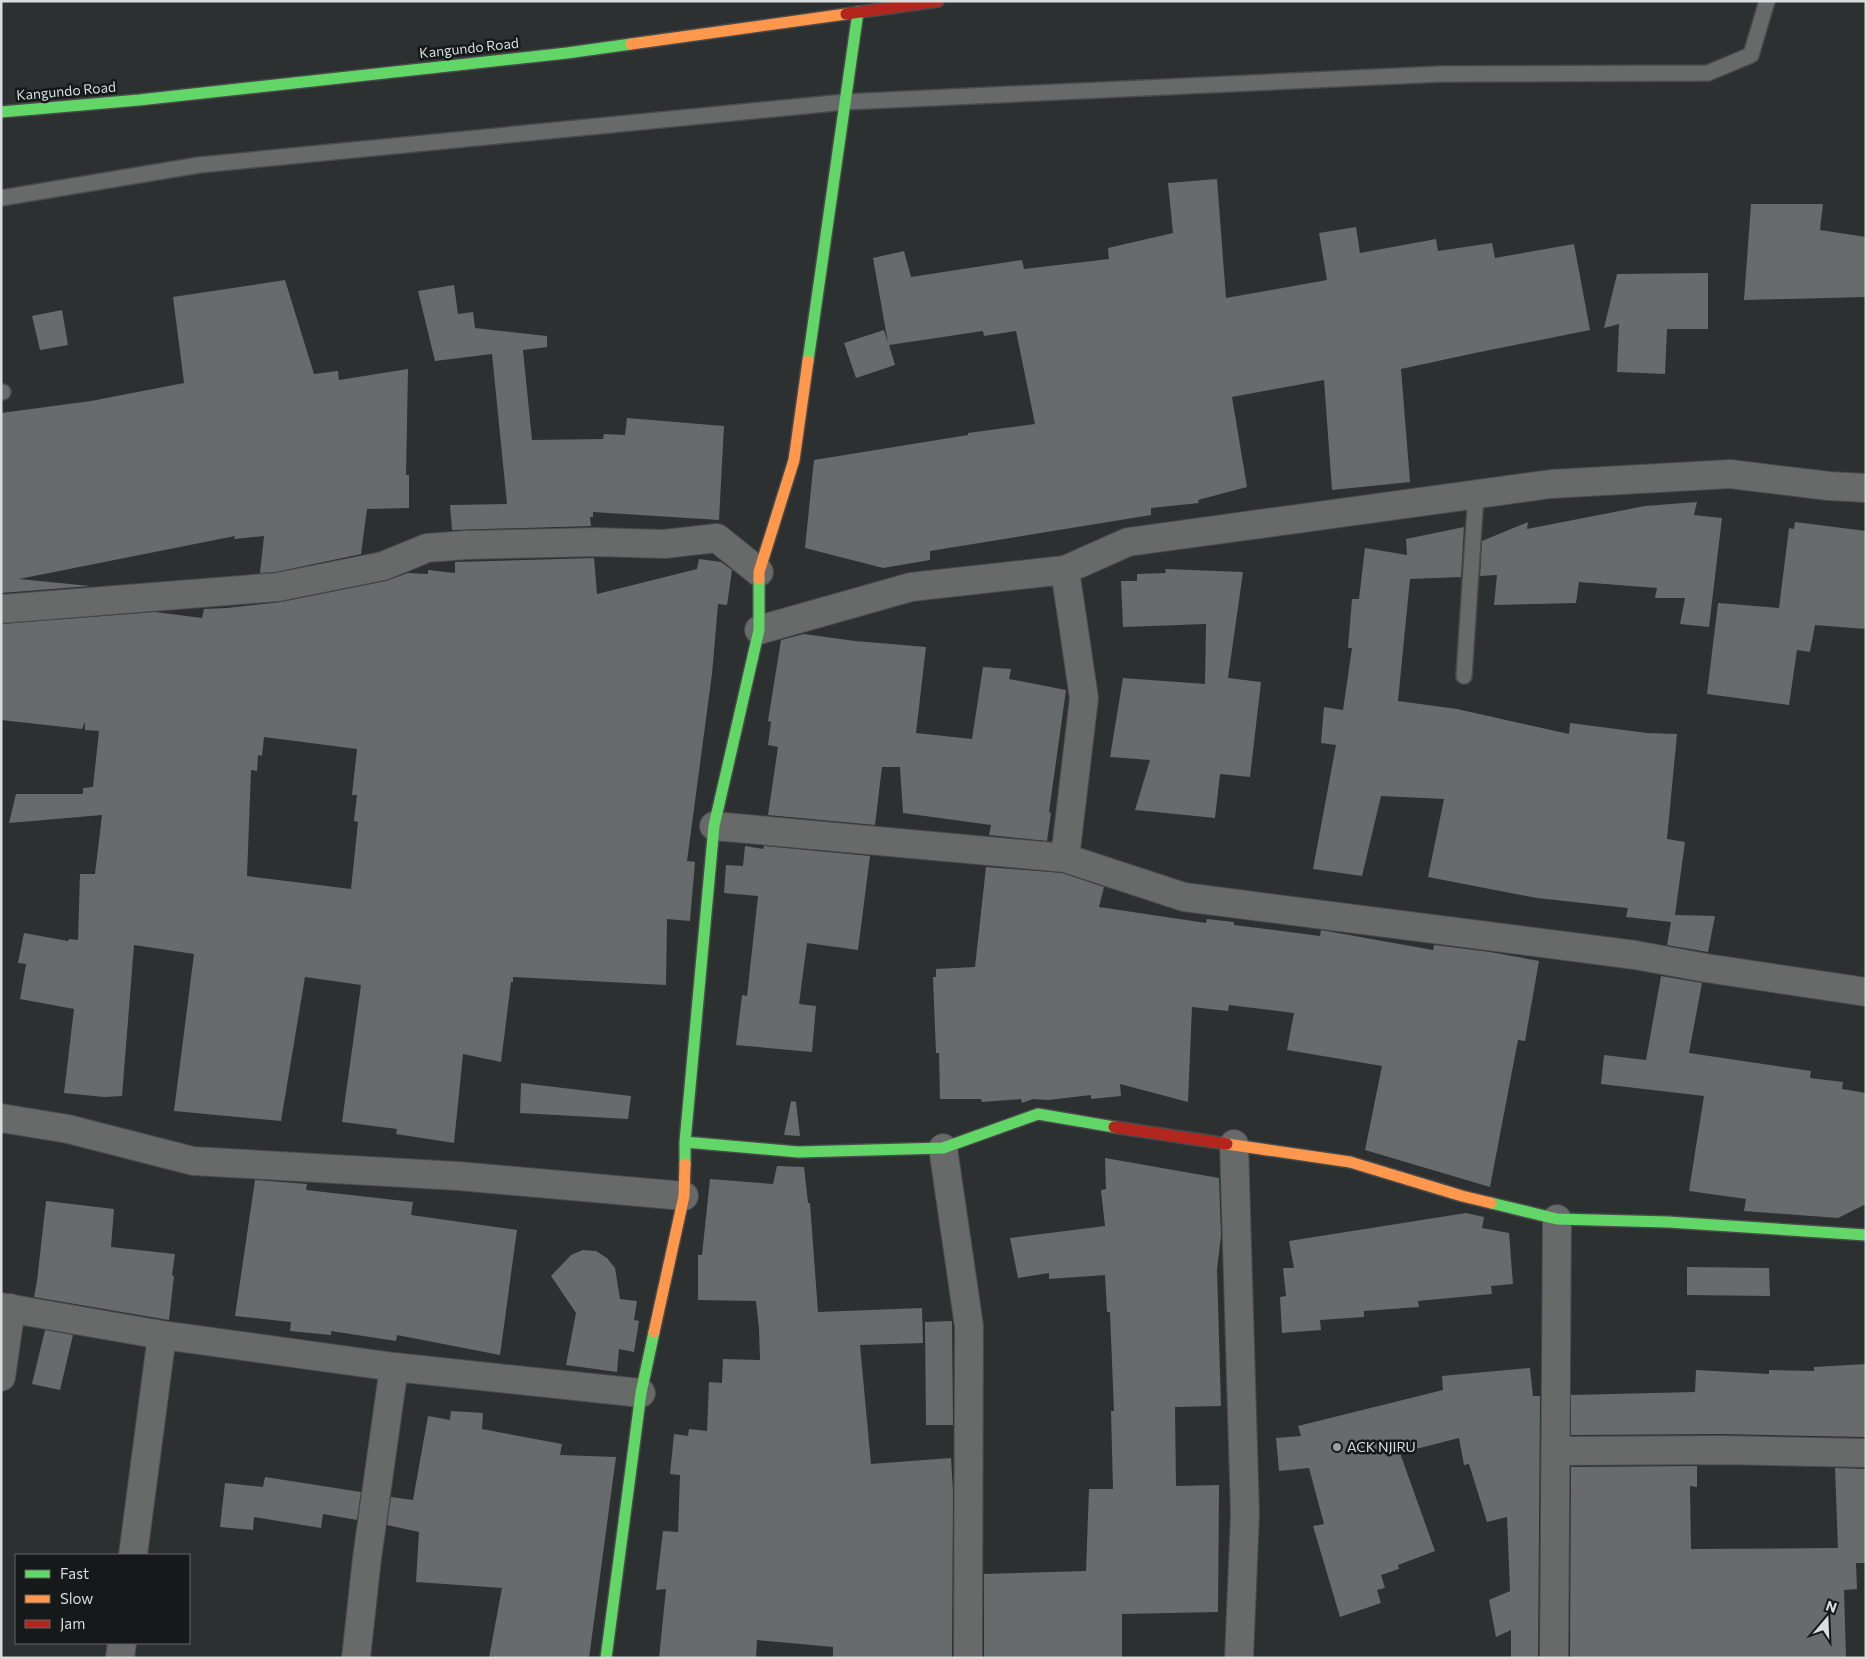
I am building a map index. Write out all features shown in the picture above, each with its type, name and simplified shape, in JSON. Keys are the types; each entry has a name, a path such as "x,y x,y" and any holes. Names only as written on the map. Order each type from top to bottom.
{"main road":[{"name":"Kangundo Road","path":"1,112 139,100 557,54 938,1"},
{"path":"606,1658 640,1393 684,1196 685,1142 714,826 758,630 759,572 794,460 858,12"},
{"path":"685,1142 798,1152 943,1148 1038,1114 1350,1162 1462,1196 1557,1219 1668,1222 1866,1235"}],"street":[{"path":"758,630 911,587 1065,570 1128,542 1551,484 1730,474 1829,486 1866,488"},
{"path":"1,609 278,587 383,566 427,548 466,545 595,542 664,544 717,538 759,572"},
{"path":"1065,570 1084,698 1065,858"},
{"path":"714,826 1065,858 1184,897 1635,955 1706,968 1866,992"},
{"path":"1,1118 68,1129 192,1160 458,1176 684,1196"},
{"path":"1234,1144 1245,1514 1239,1658"},
{"path":"943,1148 969,1326 968,1658"},
{"path":"1554,1658 1557,1219"},
{"path":"1,1377 6,1308 162,1334 394,1367 640,1393"},
{"path":"133,1554 162,1334"},
{"path":"356,1658 367,1558 394,1367"},
{"path":"1556,1451 1723,1450 1866,1453"},
{"path":"120,1658 122,1644"}],"lane":[{"path":"1,198 200,165 845,102 1441,74 1708,73 1751,55 1767,1"},
{"path":"1464,676 1476,494"}],"building":[{"path":"1217,179 1226,298 1327,280 1319,233 1356,227 1360,253 1436,239 1438,251 1492,243 1495,258 1574,244 1590,330 1401,369 1410,482 1332,490 1324,380 1232,397 1247,487 1198,500 1199,503 1151,508 1151,515 930,551 930,560 883,568 805,548 814,460 968,435 968,433 1035,424 1016,331 984,336 983,331 889,345 895,365 856,378 844,343 884,330 888,343 873,258 904,251 911,277 1022,260 1024,269 1109,259 1108,248 1173,233 1168,183"},
{"path":"1751,204 1823,204 1820,230 1866,237 1866,297 1744,300"},
{"path":"1708,273 1708,329 1667,329 1665,374 1617,372 1619,324 1604,328 1617,274"},
{"path":"285,280 314,374 338,371 339,380 408,369 406,475 409,475 409,508 367,509 361,554 276,572 260,573 264,536 234,539 235,536 19,579 90,586 1,593 1,413 91,401 184,383 173,297"},
{"path":"454,285 458,314 473,312 475,328 547,336 547,347 523,350 532,440 603,439 604,434 625,435 627,418 724,426 719,520 593,512 593,517 590,517 591,526 452,530 450,505 507,504 492,354 435,361 418,291"},
{"path":"62,310 68,345 40,350 32,316"},
{"path":"1697,502 1694,515 1722,518 1709,627 1680,624 1685,598 1655,598 1657,588 1579,582 1576,603 1494,605 1497,575 1480,576 1482,541 1528,522 1527,529 1645,506"},
{"path":"1795,522 1866,531 1866,629 1815,625 1810,652 1797,650 1789,705 1707,694 1718,603 1779,608 1789,528 1794,529"},
{"path":"1464,527 1461,577 1410,579 1398,701 1457,709 1569,734 1570,723 1647,733 1677,734 1667,839 1685,842 1675,915 1715,916 1708,952 1667,945 1671,922 1626,917 1628,908 1537,898 1428,877 1444,799 1381,796 1362,876 1313,869 1336,745 1321,743 1324,707 1343,710 1352,648 1348,648 1352,599 1359,599 1365,548 1407,555 1406,539"},
{"path":"594,558 597,594 697,569 699,559 721,562 732,570 727,605 718,604 712,674 687,861 695,862 690,921 667,919 666,985 513,977 501,1062 463,1054 454,1143 396,1134 397,1129 342,1122 361,985 305,977 281,1121 174,1111 194,954 134,945 122,1096 104,1097 64,1093 74,1009 20,999 26,964 18,963 24,933 68,941 69,939 78,940 80,874 95,874 102,815 9,823 16,794 83,794 83,788 93,787 99,731 85,730 85,722 82,729 1,720 1,624 155,612 202,618 204,609 281,602 386,581 408,573 428,574 428,570 455,573 455,562","holes":["264,737 357,749 352,795 357,795 354,821 358,822 351,889 247,876 251,770 257,771 258,755 262,756"]},
{"path":"1165,569 1243,572 1228,678 1261,682 1250,777 1220,774 1215,818 1135,810 1150,760 1110,757 1123,678 1205,684 1206,624 1123,627 1121,581 1137,581 1137,574 1166,573"},
{"path":"804,634 855,641 926,647 916,733 972,739 983,667 1011,669 1009,679 1066,690 1049,812 1051,813 1047,841 989,835 991,825 903,813 900,767 882,767 875,825 768,815 778,747 768,745 771,722 768,721 781,640"},
{"path":"745,846 763,849 764,846 870,856 858,950 807,943 799,1004 816,1006 812,1052 736,1045 742,995 747,996 758,896 724,893 726,865 743,866"},
{"path":"986,867 1062,873 1104,887 1099,907 1206,923 1207,919 1234,922 1234,925 1320,936 1321,930 1433,950 1434,945 1490,952 1539,961 1525,1041 1518,1040 1490,1187 1365,1150 1382,1066 1287,1050 1294,1013 1229,1005 1228,1011 1192,1007 1188,1102 1120,1084 1121,1096 1091,1099 1091,1095 1048,1100 1033,1099 1022,1103 1021,1099 982,1102 981,1099 940,1099 939,1053 936,1053 933,977 936,977 936,969 975,967"},
{"path":"1661,976 1702,983 1689,1053 1811,1071 1810,1078 1843,1082 1842,1089 1866,1093 1866,1204 1838,1218 1744,1211 1746,1199 1689,1191 1704,1096 1601,1084 1604,1055 1646,1060"},
{"path":"521,1083 631,1096 628,1119 520,1113"},
{"path":"791,1101 796,1102 800,1136 784,1135"},
{"path":"1105,1158 1219,1178 1221,1236 1217,1269 1221,1406 1175,1407 1176,1486 1219,1485 1218,1612 1122,1614 1122,1658 984,1658 984,1574 1086,1571 1089,1489 1113,1489 1111,1411 1114,1411 1110,1312 1107,1312 1105,1275 1049,1279 1049,1273 1018,1278 1010,1238 1105,1226 1101,1190 1106,1189"},
{"path":"777,1166 804,1167 808,1203 810,1203 818,1312 922,1308 923,1343 860,1345 871,1464 951,1458 953,1491 952,1658 833,1658 833,1647 757,1640 756,1658 659,1658 666,1589 656,1590 663,1531 678,1532 680,1475 670,1474 674,1434 688,1436 689,1429 707,1431 709,1382 722,1383 723,1359 760,1360 756,1301 698,1300 698,1255 702,1255 710,1179 773,1184"},
{"path":"255,1180 307,1184 306,1190 413,1202 411,1215 517,1230 500,1355 397,1335 396,1341 331,1331 331,1335 290,1331 291,1322 235,1316"},
{"path":"46,1201 114,1209 111,1247 175,1254 169,1320 34,1297"},
{"path":"1466,1213 1484,1217 1482,1228 1509,1233 1513,1284 1491,1286 1492,1294 1418,1301 1419,1307 1364,1311 1364,1317 1320,1320 1321,1330 1282,1333 1280,1297 1286,1296 1283,1268 1294,1268 1289,1241"},
{"path":"583,1250 596,1251 607,1258 615,1268 620,1299 637,1301 634,1320 639,1321 634,1352 619,1349 617,1372 566,1365 576,1313 551,1276 571,1255"},
{"path":"1687,1267 1769,1268 1770,1296 1687,1295"},
{"path":"952,1321 953,1425 926,1425 925,1322"},
{"path":"45,1330 73,1335 60,1390 32,1384"},
{"path":"1866,1364 1866,1437 1723,1434 1571,1435 1571,1395 1695,1392 1696,1370 1769,1374 1769,1370 1814,1371 1814,1367"},
{"path":"1530,1368 1533,1396 1540,1396 1538,1658 1511,1658 1511,1630 1496,1637 1489,1600 1510,1591 1507,1517 1487,1522 1469,1464 1464,1465 1459,1438 1400,1453 1435,1551 1398,1565 1399,1569 1381,1575 1385,1588 1377,1590 1381,1603 1340,1617 1313,1526 1324,1524 1309,1468 1279,1471 1276,1438 1301,1436 1298,1426 1443,1390 1442,1376"},
{"path":"451,1411 483,1413 482,1429 562,1444 560,1455 616,1457 589,1658 489,1658 502,1588 416,1582 419,1532 387,1525 391,1497 413,1500 428,1416 450,1420"},
{"path":"1697,1466 1697,1487 1690,1486 1691,1549 1838,1548 1835,1468 1866,1469 1866,1563 1856,1563 1857,1589 1844,1590 1846,1658 1570,1658 1571,1467"},
{"path":"265,1477 361,1492 357,1520 323,1514 321,1528 254,1517 253,1530 220,1527 225,1483 263,1487"}],"traffic: fast":[{"path":"808,361 858,12"},
{"path":"1,112 139,100 567,53 631,44"},
{"path":"685,1164 685,1142 714,826 759,630 759,579"},
{"path":"685,1142 798,1152 943,1148 1038,1114 1114,1127"},
{"path":"1491,1203 1557,1219 1668,1222 1866,1235"},
{"path":"606,1658 641,1393 654,1332"}],"traffic: slow":[{"path":"631,44 846,14"},
{"path":"759,579 759,572 794,460 808,361"},
{"path":"1227,1144 1350,1162 1491,1203"},
{"path":"654,1332 684,1196 685,1164"}],"traffic: jam":[{"path":"846,14 938,1"},
{"path":"1114,1127 1227,1144"}],"place":[{"name":"ACK NJIRU","path":"1337,1447"}]}
